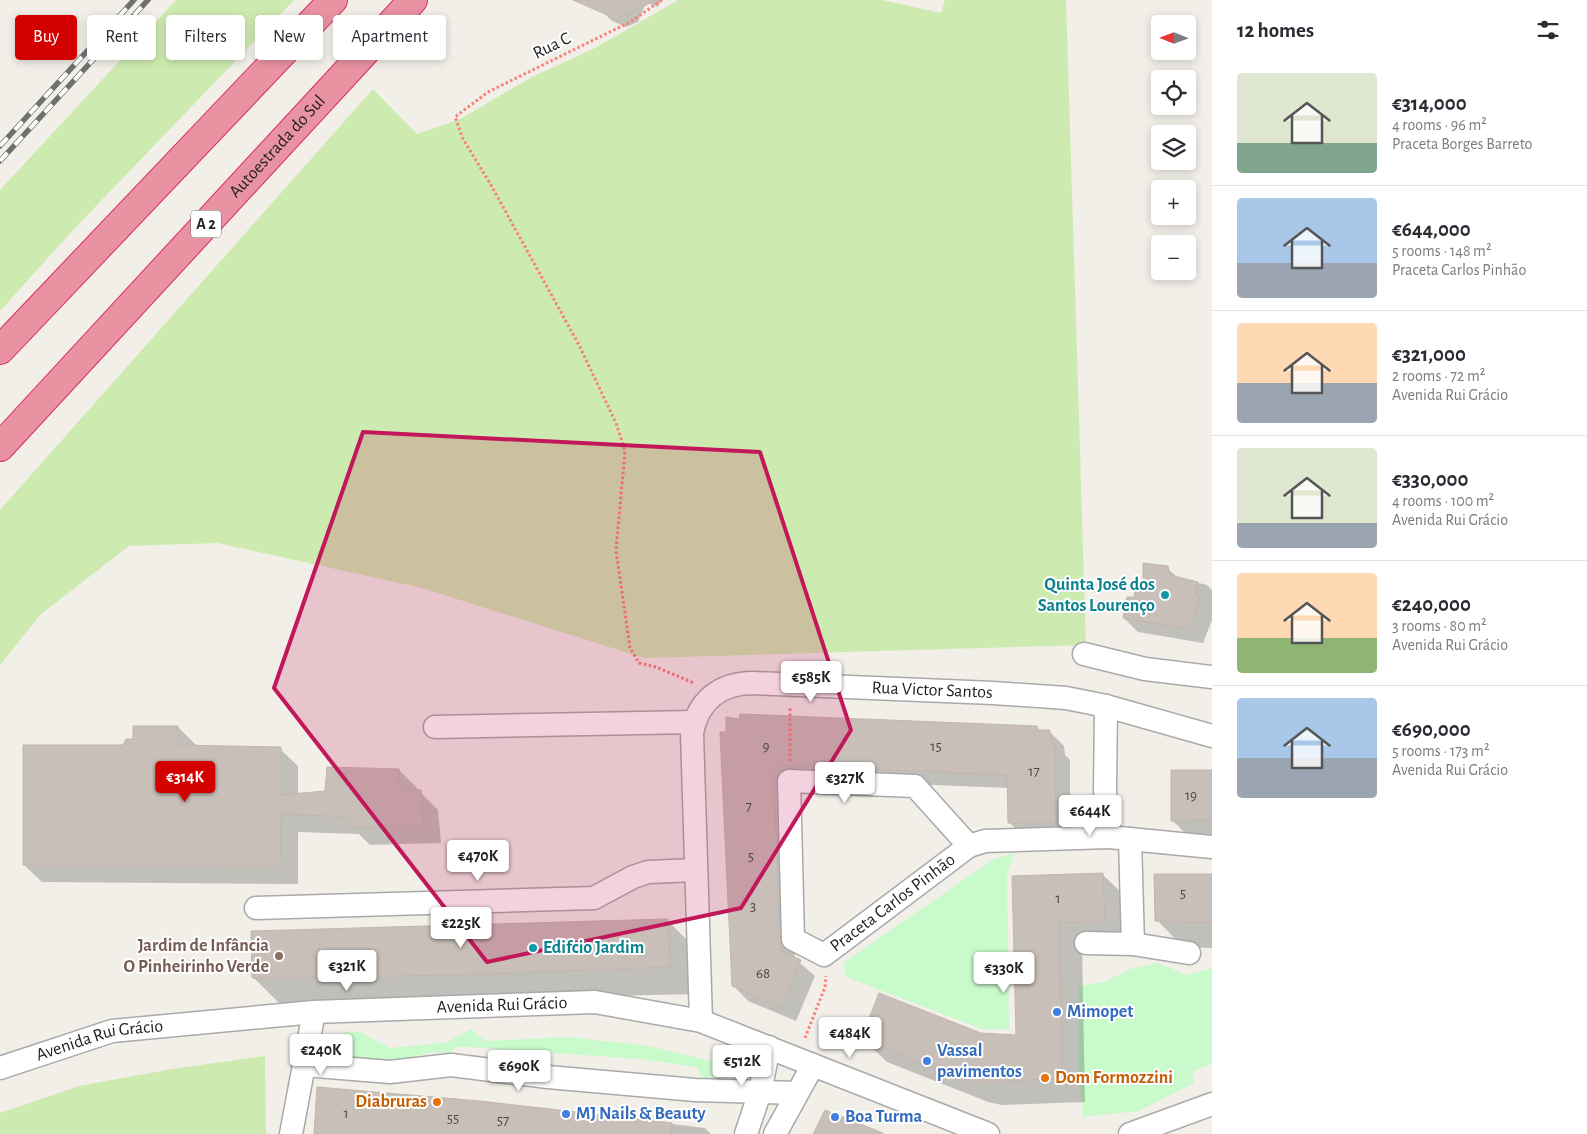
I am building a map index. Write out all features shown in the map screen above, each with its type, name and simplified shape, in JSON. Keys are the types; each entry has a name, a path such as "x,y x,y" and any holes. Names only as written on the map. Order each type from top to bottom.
{"highway":[{"path":"0,350 333,0"},
{"name":"Autoestrada do Sul","path":"0,447 413,0"}],"street":[{"path":"1084,654 1146,669 1212,677"},
{"name":"Rua Victor Santos","path":"701,1020 692,756 694,722 702,706 715,693 738,683 1045,696 1106,706 1212,736"},
{"path":"1106,706 1105,791 1120,838 1133,944"},
{"path":"434,728 694,722"},
{"name":"Praceta Carlos Pinhão","path":"969,846 915,786 790,781 793,939 824,955 969,846 986,841 1120,838 1212,847"},
{"path":"256,908 594,898 633,877 648,872 696,870"},
{"path":"1086,943 1133,944 1190,953"},
{"name":"Avenida Rui Grácio","path":"0,1068 112,1031 314,1012 595,1002 701,1020 988,1134"},
{"path":"291,1134 314,1012"},
{"path":"746,1134 760,1092 769,1047"},
{"path":"776,1134 796,1093 805,1061"},
{"path":"304,1065 390,1072 451,1065 606,1083 695,1090 796,1093"},
{"path":"1130,1134 1212,1104"}],"path":[{"name":"Rua C","path":"662,0 630,22 488,92 455,117 463,139 491,185 579,345 616,424 625,451 616,550 630,648 639,663 656,667 715,693"},
{"path":"790,684 790,781"},
{"path":"805,1061 826,985 824,955"}],"highlighted area":[{"path":"363,432 572,441 760,452 851,730 741,908 487,962 274,688"}],"green space":[{"path":"176,0 294,0 280,15 255,15 255,41 245,51 245,15 166,15 166,60 236,60 74,229 0,311 0,190 120,60 156,60 156,22"},
{"path":"678,0 882,0 941,13 945,0 1066,0 1086,645 644,658 422,588 217,543 129,546 41,614 0,665 0,510 373,89 417,134 460,119 532,77 595,48"},
{"path":"1014,853 1007,876 1009,1029 982,1029 846,977 843,963 994,859"},
{"path":"1158,963 1187,975 1212,968 1212,1063 1192,1072 1194,1083 1139,1111 1083,1117 1078,1065 1079,986 1104,982 1130,969"},
{"path":"470,1029 485,1041 568,1037 649,1046 748,1070 703,1079 697,1067 640,1059 468,1047 457,1047 448,1053 430,1052 386,1065 334,1060 332,1043 345,1032 360,1032 390,1048 448,1042"},
{"path":"265,1056 266,1134 0,1134 0,1113 79,1086 172,1069"}],"building":[{"path":"573,0 657,0 616,19"},
{"name":"Quinta José dos Santos Lourenço","path":"1143,563 1168,566 1170,575 1198,582 1195,594 1199,597 1197,609 1189,629 1123,618 1127,597 1134,597 1137,581 1143,584"},
{"path":"740,714 1037,726 1038,730 1050,730 1050,743 1055,744 1056,823 1008,823 1007,775 773,765 781,951 801,960 781,1007 732,986 720,732 726,732 726,717 739,719"},
{"path":"133,726 178,726 178,745 281,747 281,795 325,791 327,767 399,769 398,788 421,790 424,826 350,828 351,817 281,814 280,866 23,865 23,745 123,745 126,739 133,739"},
{"path":"1171,770 1212,770 1212,820 1171,821"},
{"path":"1103,873 1105,921 1059,923 1062,1079 977,1082 963,1079 861,1039 879,993 981,1033 1016,1035 1012,876"},
{"path":"1154,874 1212,874 1212,923 1155,921"},
{"path":"668,919 670,967 458,975 252,978 251,931"},
{"path":"317,1087 480,1101 672,1123 671,1134 314,1134"},
{"path":"825,1110 883,1133 883,1134 813,1134"}],"railway":[{"path":"0,146 134,0"},
{"path":"0,161 148,0"}],"place":[{"name":"Quinta José dos Santos Lourenço","path":"1165,595"},
{"name":"Edifcio Jardim","path":"533,948"},
{"name":"Jardim de Infância O Pinheirinho Verde","path":"279,956"},
{"name":"Mimopet","path":"1057,1012"},
{"name":"Vassal pavimentos","path":"927,1061"},
{"name":"Dom Formozzini","path":"1045,1078"},
{"name":"Diabruras","path":"437,1102"},
{"name":"MJ Nails & Beauty","path":"566,1114"},
{"name":"Boa Turma","path":"835,1117"}]}
